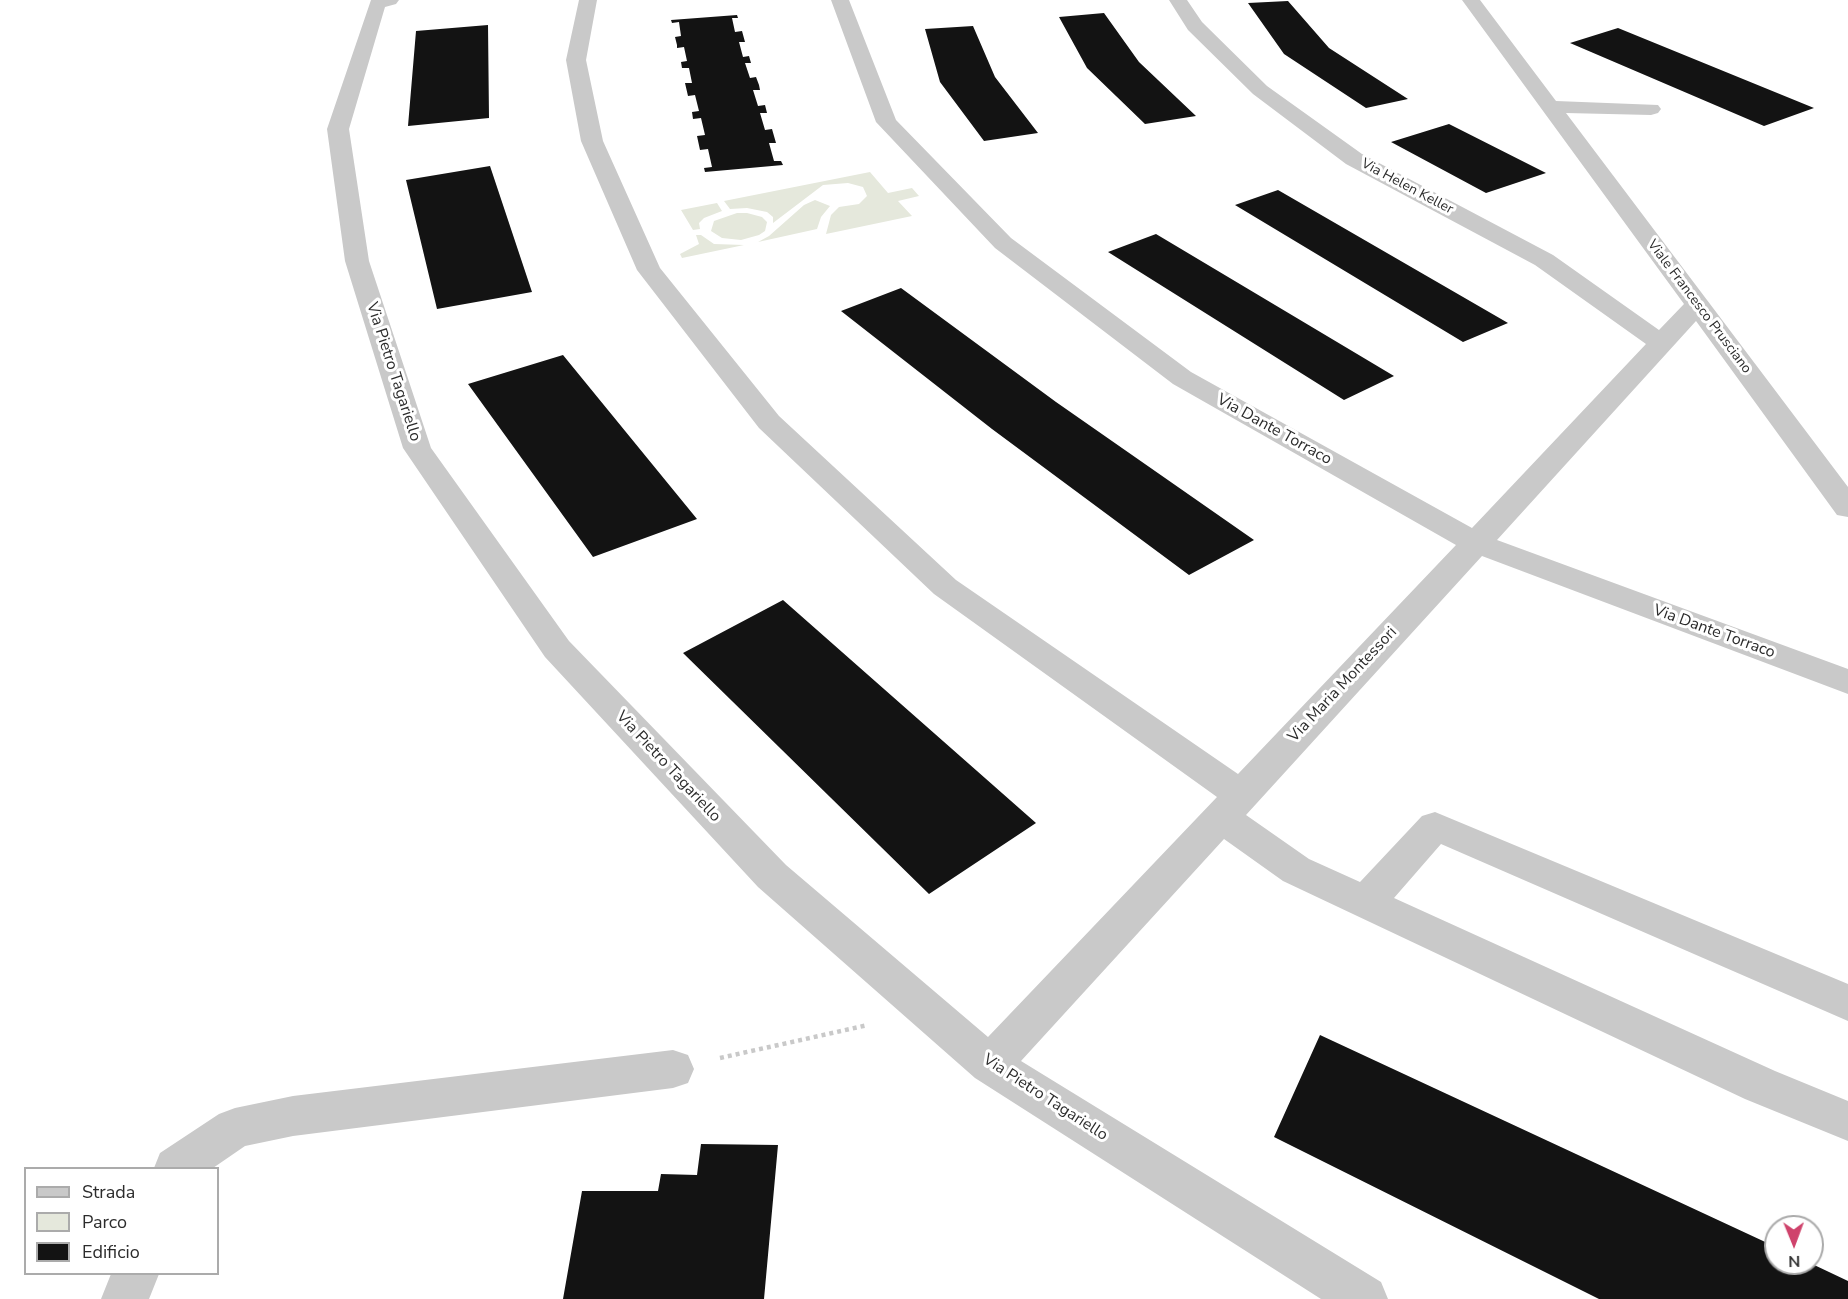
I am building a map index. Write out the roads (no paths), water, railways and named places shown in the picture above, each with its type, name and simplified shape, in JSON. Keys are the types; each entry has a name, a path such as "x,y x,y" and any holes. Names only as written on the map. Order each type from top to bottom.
{"street":[{"name":"Via Pietro Tagariello","path":"390,0 377,4 338,129 357,261 417,448 556,650 772,876 990,1065 1364,1299"},
{"path":"588,0 576,60 592,141 649,270 769,422 945,587 1231,806 1296,870 1760,1085 1848,1121"},
{"name":"Via Dante Torraco","path":"840,0 886,122 1004,243 1182,378 1476,543 1848,682"},
{"name":"Via Helen Keller","path":"1178,0 1195,26 1260,90 1353,159 1544,260 1661,343"},
{"name":"Viale Francesco Prusciano","path":"1471,0 1697,305 1844,498"},
{"path":"1550,107 1651,109"},
{"name":"Via Maria Montessori","path":"990,1065 1697,305"},
{"path":"1366,902 1435,826 1848,1003"},
{"path":"177,1167 235,1128 293,1116 673,1069"},
{"path":"125,1299 135,1275"}]}
